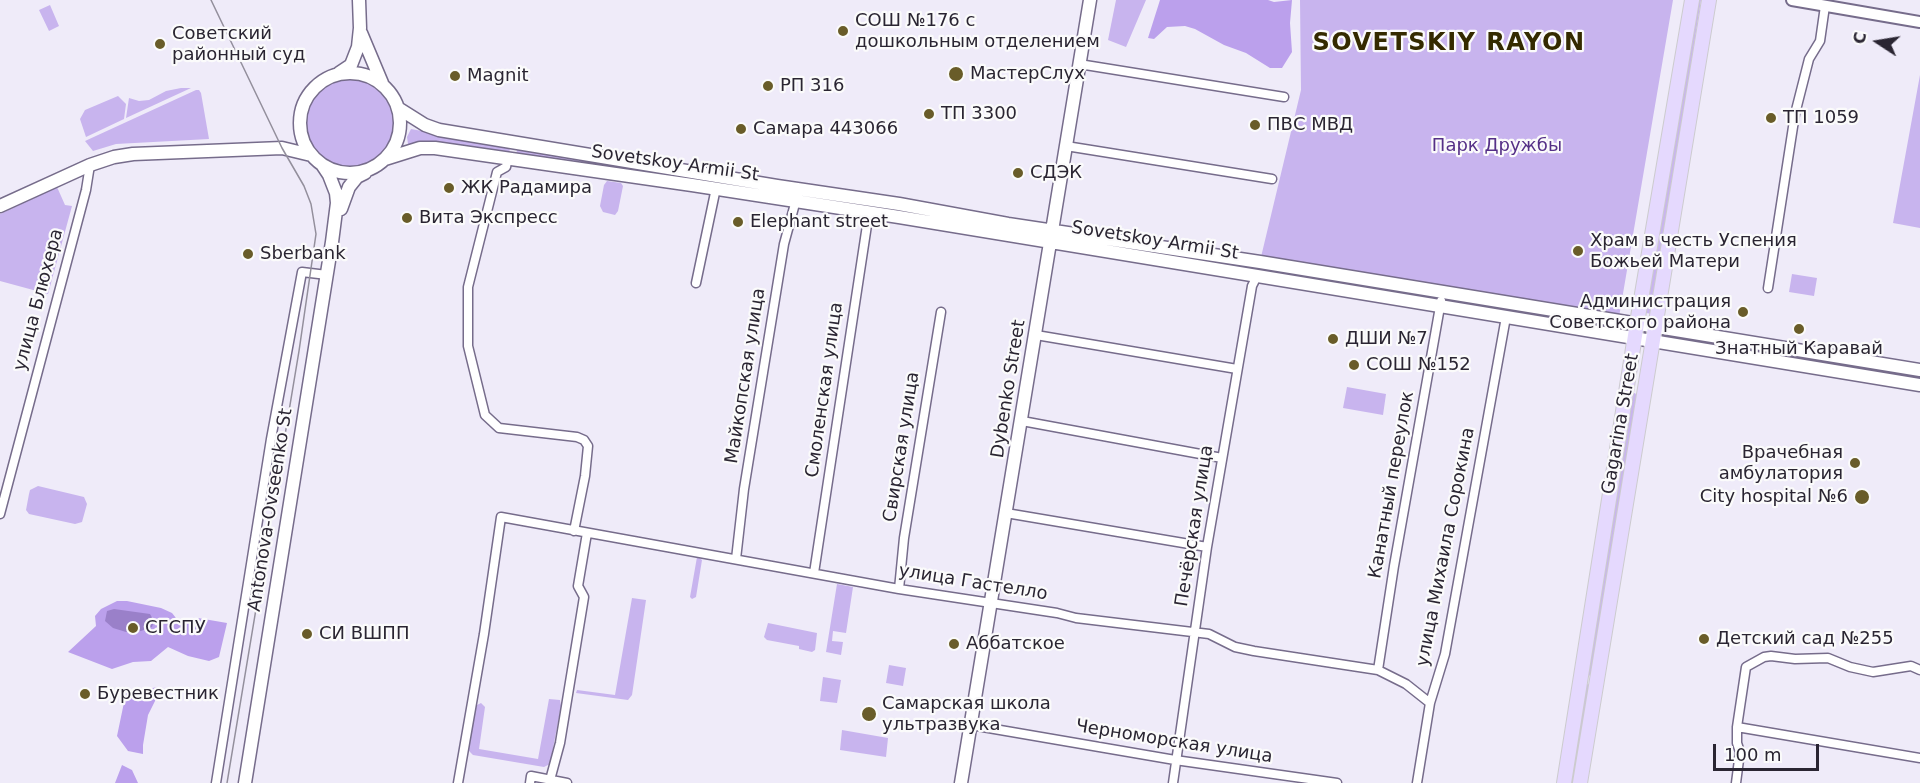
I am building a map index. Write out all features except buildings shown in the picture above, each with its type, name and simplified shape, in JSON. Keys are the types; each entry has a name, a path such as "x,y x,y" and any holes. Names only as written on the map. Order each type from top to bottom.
{"main road":[{"path":"330,77 343,73 356,73 370,77 382,84 392,95 400,117 399,135 385,159 374,167 361,172 348,173 323,166 311,155 302,140 299,124 300,113 309,93 318,83 351,65 358,47 360,28 358,0"},
{"name":"Dybenko Street","path":"962,783 1090,0"},
{"name":"Gagarina Street","path":"1564,783 1634,338 1692,0"},
{"name":"Gagarina Street","path":"1580,783 1708,0"},
{"path":"360,28 382,84"},
{"name":"Sovetskoy Armii St","path":"398,108 425,125 439,130 604,158 796,200 1052,237 1260,262 1920,370"},
{"path":"282,148 299,124"},
{"path":"0,206 90,165 114,157 133,154 282,148 311,155"},
{"name":"Sovetskoy Armii St","path":"385,159 420,148 435,148 603,172 716,182 1052,237 1257,276 1920,385"},
{"path":"603,172 604,158"},
{"name":"Antonova-Ovseenko St","path":"245,783 337,203 336,193 323,166"},
{"name":"Antonova-Ovseenko St","path":"332,242 349,187 357,177 374,167"},
{"path":"1257,276 1260,262"},
{"path":"1867,376 1869,362"},
{"path":"1627,386 1645,389"}],"street":[{"path":"1792,0 1920,22"},
{"path":"1768,288 1795,114 1809,60 1821,37 1826,6"},
{"path":"1079,64 1284,97"},
{"path":"1066,146 1272,178"},
{"path":"508,158 506,167 497,172 468,287 468,346 485,416 499,428 577,437 584,440 588,446 585,476 574,531"},
{"name":"улица Блюхера","path":"0,514 85,194 90,165"},
{"path":"696,283 716,182"},
{"name":"Майкопская улица","path":"736,559 744,489 784,244 796,200"},
{"name":"Смоленская улица","path":"814,573 869,212"},
{"path":"216,783 271,439 302,272 327,275"},
{"name":"Печёрская улица","path":"1173,783 1207,547 1252,286 1257,276"},
{"name":"Канатный переулок","path":"1378,670 1394,566 1443,292"},
{"name":"Свирская улица","path":"899,589 904,538 941,312"},
{"name":"улица Михаила Сорокина","path":"1417,783 1430,703 1445,654 1506,317"},
{"path":"1036,335 1238,369"},
{"path":"1022,421 1222,458"},
{"path":"1006,513 1207,547"},
{"name":"улица Гастелло","path":"458,783 501,518 899,589 1057,613 1086,620 1209,634 1235,647 1378,670 1406,684 1430,703"},
{"path":"550,780 560,744 584,597 578,586 587,533"},
{"path":"1736,783 1740,752 1737,743 1737,727 1746,667 1764,657 1771,656 1795,659 1828,658 1850,668 1873,672 1911,666 1920,670"},
{"name":"Черноморская улица","path":"971,725 1175,760 1337,783"},
{"path":"1737,727 1920,758"},
{"path":"531,780 567,783"}],"green space":[{"path":"1116,0 1146,0 1126,47 1108,40"},
{"name":"Парк Дружбы","path":"1300,0 1673,0 1619,317 1261,257 1301,90"},
{"path":"1695,0 1701,0 1652,314 1646,313"},
{"path":"50,5 59,26 49,31 39,10"},
{"path":"1920,75 1920,228 1893,223"},
{"path":"350,78 367,82 382,91 391,106 395,123 391,140 382,155 367,164 350,168 333,164 318,155 309,140 305,123 309,106 318,91 333,82"},
{"path":"191,88 126,118 129,98 139,101 149,100 166,91"},
{"path":"196,90 201,93 209,139 116,144 93,151 85,141"},
{"path":"118,96 126,104 124,119 86,137 80,119 85,110"},
{"path":"411,129 510,147 509,155 408,144 407,137"},
{"path":"518,145 600,158 599,167 516,155"},
{"path":"607,181 621,183 623,186 618,211 615,215 603,212 600,206 604,185"},
{"path":"57,187 65,205 72,206 48,294 0,281 0,214"},
{"path":"1792,274 1817,278 1814,296 1789,292"},
{"path":"1347,387 1386,394 1383,415 1343,408"},
{"path":"1635,393 1637,396 1592,676 1587,675 1632,394"},
{"path":"38,486 84,497 87,504 82,522 75,524 29,514 26,510 30,490"},
{"path":"697,557 702,560 696,597 692,599 690,597"},
{"path":"837,584 853,587 846,633 833,631 832,641 843,642 841,655 826,652"},
{"path":"632,598 646,600 632,695 628,700 576,693 577,690 615,695"},
{"path":"768,623 817,633 815,650 812,652 799,649 799,646 767,640 764,637"},
{"path":"889,665 906,668 903,686 886,683"},
{"path":"823,677 841,680 837,703 820,701"},
{"path":"1586,684 1591,685 1575,783 1569,783"},
{"path":"549,699 560,700 561,706 550,764 544,767 473,755 468,749 475,706 481,703 485,707 479,749 538,759"},
{"path":"842,730 888,738 886,757 840,750"}],"shaded area":[{"path":"1160,0 1268,0 1274,2 1292,0 1290,23 1292,52 1282,68 1270,68 1246,53 1185,26 1167,27 1154,39 1148,38"},
{"path":"117,601 161,608 172,613 180,623 198,618 227,623 219,657 209,661 188,656 168,647 151,661 133,662 112,669 68,652 96,626 95,616 101,609"},
{"path":"114,609 150,614 154,621 152,627 141,631 126,632 113,628 105,621 107,611"},
{"path":"158,687 155,701 148,715 143,754 128,751 117,736 126,693"},
{"path":"122,765 132,770 138,783 115,783"}],"tram line":[{"path":"211,0 282,148 304,186 311,204 316,234 299,351 227,783"}],"place":[{"name":"СОШ №176 с дошкольным отделением","path":"843,31"},
{"name":"Советский районный суд","path":"160,44"},
{"name":"МастерСлух","path":"956,74"},
{"name":"Magnit","path":"455,76"},
{"name":"РП 316","path":"768,86"},
{"name":"ТП 3300","path":"929,114"},
{"name":"ТП 1059","path":"1771,118"},
{"name":"ПВС МВД","path":"1255,125"},
{"name":"Самара 443066","path":"741,129"},
{"name":"СДЭК","path":"1018,173"},
{"name":"ЖК Радамира","path":"449,188"},
{"name":"Вита Экспресс","path":"407,218"},
{"name":"Elephant street","path":"738,222"},
{"name":"Храм в честь Успения Божьей Матери","path":"1578,251"},
{"name":"Sberbank","path":"248,254"},
{"name":"Администрация Советского района","path":"1743,312"},
{"name":"Знатный Каравай","path":"1799,329"},
{"name":"ДШИ №7","path":"1333,339"},
{"name":"СОШ №152","path":"1354,365"},
{"name":"Врачебная амбулатория","path":"1855,463"},
{"name":"City hospital №6","path":"1862,497"},
{"name":"СГСПУ","path":"133,628"},
{"name":"СИ ВШПП","path":"307,634"},
{"name":"Детский сад №255","path":"1704,639"},
{"name":"Аббатское","path":"954,644"},
{"name":"Буревестник","path":"85,694"},
{"name":"Самарская школа ультразвука","path":"869,714"}],"district":[{"name":"SOVETSKIY RAYON","path":"1449,44"}]}
